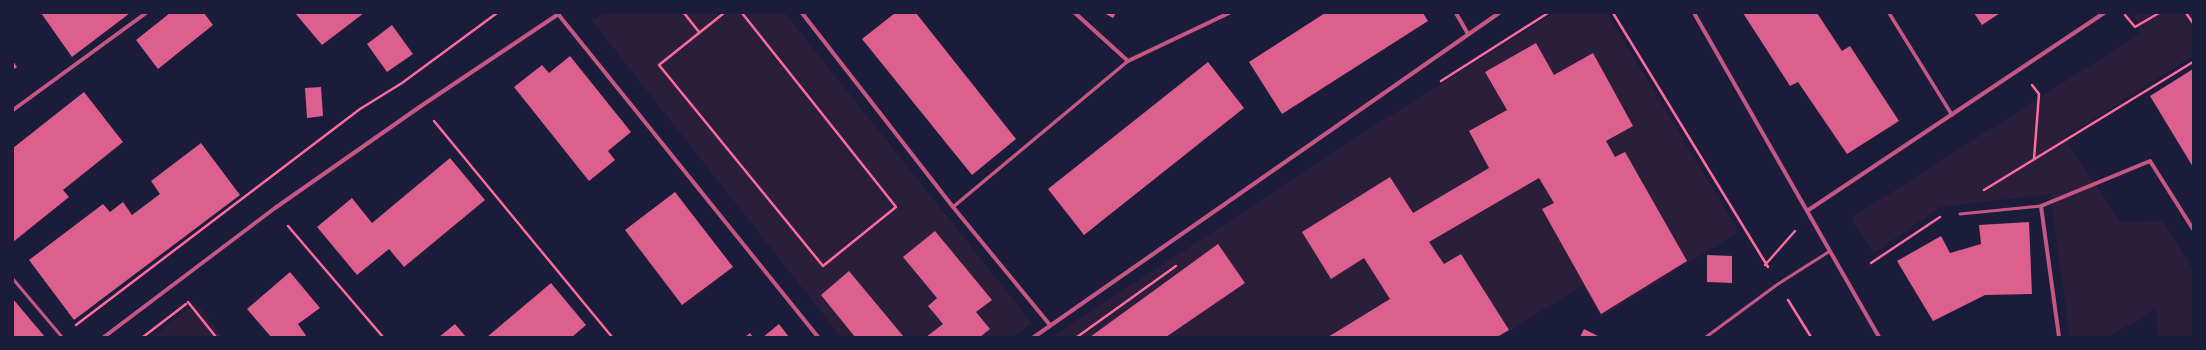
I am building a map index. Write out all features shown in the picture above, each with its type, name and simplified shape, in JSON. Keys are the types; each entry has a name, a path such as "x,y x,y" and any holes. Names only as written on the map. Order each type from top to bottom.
{"street":[{"path":"13,110 146,13"},
{"path":"802,13 953,208 1050,325"},
{"path":"1075,13 1128,61"},
{"path":"953,208 1128,61 1229,13"},
{"path":"1456,13 1468,34"},
{"path":"1034,337 1499,13"},
{"path":"1694,13 1879,337"},
{"path":"1889,13 1952,115"},
{"path":"1807,211 2104,13"},
{"path":"104,337 263,217 421,106 559,14 818,337"},
{"path":"2059,337 2041,206 2150,161 2193,229"}],"lane":[{"path":"1960,214 2041,206"},
{"path":"1706,337 1778,284 1830,251"},
{"path":"13,279 62,336"}],"path":[{"path":"62,336 360,109 402,82 497,13"},
{"path":"684,13 699,32"},
{"path":"724,13 659,65 823,266 896,207 742,13"},
{"path":"1613,13 1811,337"},
{"path":"2123,13 2135,27 2159,13"},
{"path":"2186,13 2193,23"},
{"path":"1981,192 2193,62"},
{"path":"2021,69 2039,94 2034,160"},
{"path":"421,106 612,337"},
{"path":"1871,264 1941,216"},
{"path":"289,225 383,337"},
{"path":"188,302 216,337"}],"shaded area":[{"path":"604,13 785,13 1032,323 1014,337 841,337 592,21"},
{"path":"1554,13 1607,13 1739,232 1601,317 1583,285 1500,337 1052,337 1380,122"},
{"path":"2133,13 2193,13 2193,56 2064,138 2121,222 2162,221 2193,269 2193,337 2158,337 2156,309 2109,337 2070,337 2050,194 1941,207 1874,253 1851,218 2141,33"},
{"path":"196,303 223,337 154,337"}],"building":[{"path":"41,13 130,13 72,57"},
{"path":"170,13 204,13 213,25 158,69 136,40"},
{"path":"295,13 364,13 322,45"},
{"path":"895,13 916,13 1016,139 972,175 862,39"},
{"path":"1104,13 1116,13 1113,18"},
{"path":"1325,13 1423,13 1428,21 1282,114 1249,62"},
{"path":"1743,13 1817,13 1842,51 1850,46 1899,121 1847,154 1798,82 1790,86"},
{"path":"1974,13 2000,13 1982,25"},
{"path":"392,25 413,54 387,72 367,44"},
{"path":"1536,43 1554,75 1593,53 1633,126 1606,141 1615,157 1625,152 1687,261 1601,314 1542,209 1554,203 1539,178 1429,242 1444,264 1461,254 1509,330 1497,337 1328,337 1390,299 1364,258 1331,279 1302,232 1390,177 1413,213 1489,168 1469,131 1507,110 1485,72"},
{"path":"570,56 631,132 608,151 615,160 589,181 514,87 542,65 549,73"},
{"path":"13,61 17,67 13,70"},
{"path":"1208,62 1244,108 1084,235 1048,189"},
{"path":"2193,69 2193,167 2150,96"},
{"path":"321,87 323,116 307,118 305,88"},
{"path":"84,92 123,142 63,190 69,197 13,242 13,148"},
{"path":"201,143 240,195 74,320 29,260 103,204 110,212 123,202 132,215 160,194 151,181"},
{"path":"450,158 485,200 404,267 389,249 357,275 317,227 352,198 372,223"},
{"path":"675,192 733,267 682,305 625,230"},
{"path":"2029,222 2032,294 1985,295 1933,321 1897,261 1941,236 1950,253 1981,244 1979,225"},
{"path":"935,231 992,300 976,312 990,329 980,337 926,337 943,324 928,306 937,298 903,257"},
{"path":"1218,244 1245,283 1166,337 1090,337"},
{"path":"1707,255 1732,256 1732,283 1707,282"},
{"path":"849,271 904,337 855,337 821,295"},
{"path":"290,272 320,308 298,324 307,337 271,337 247,309"},
{"path":"551,283 586,325 572,337 487,337"},
{"path":"13,299 45,337 13,337"},
{"path":"455,324 466,337 439,337"},
{"path":"779,324 789,337 763,337"},
{"path":"1584,329 1600,337 1580,337"},
{"path":"750,333 753,337 745,337"}]}
